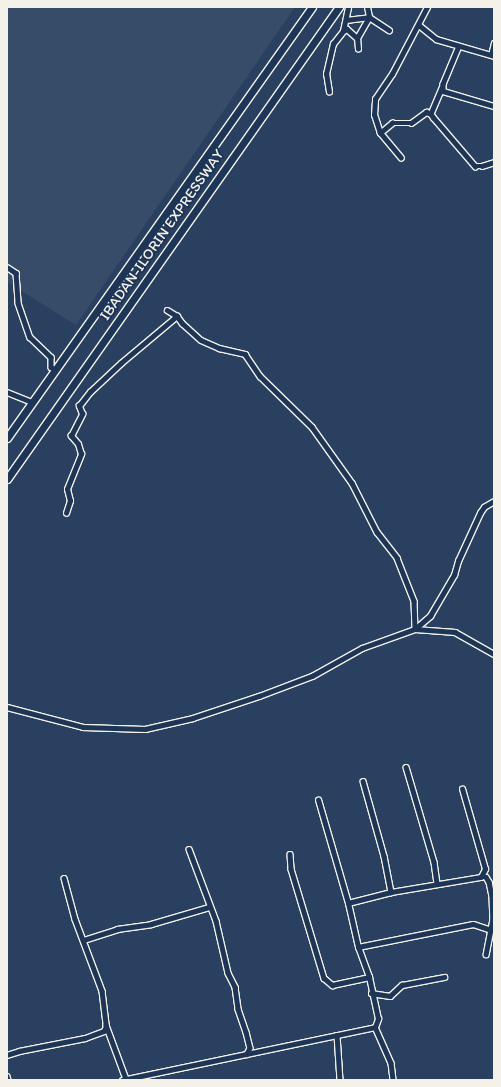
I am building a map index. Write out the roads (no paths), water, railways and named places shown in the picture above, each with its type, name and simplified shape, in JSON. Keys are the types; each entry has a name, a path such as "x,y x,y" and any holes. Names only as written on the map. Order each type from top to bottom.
{"highway":[{"name":"IBADAN-ILORIN EXPRESSWAY","path":"7,438 312,7"},
{"name":"IBADAN-ILORIN EXPRESSWAY","path":"7,479 339,7"}],"street":[{"path":"329,92 326,74 333,44 343,31 348,7"},
{"path":"358,49 357,38 369,17 367,7"},
{"path":"401,158 380,133 374,115 375,100 419,25 427,7"},
{"path":"346,20 369,17 389,30"},
{"path":"419,25 436,39 493,56 494,43"},
{"path":"343,31 347,29 357,38"},
{"path":"431,114 458,46"},
{"path":"442,88 446,92 494,106"},
{"path":"380,133 392,123 411,123 426,112 431,114 475,166 482,166 494,162"},
{"path":"7,267 16,273 18,303 30,337 51,357 52,367 55,370"},
{"path":"167,310 177,316 185,326 202,340 219,348 245,354 260,376 312,427 352,483 377,532 398,558 414,601 415,629"},
{"path":"66,513 70,501 67,489 81,454 78,444 71,436 82,414 79,406 115,368 177,316"},
{"path":"7,392 32,402"},
{"path":"7,708 97,729 158,727 259,696 312,676 362,648 415,629 430,616 454,575 458,561 480,513 484,507 494,501"},
{"path":"415,629 455,632 494,654"},
{"path":"406,767 434,862 437,884"},
{"path":"363,781 384,856 391,892"},
{"path":"462,789 485,869 480,877"},
{"path":"318,800 348,903 358,947 369,977 371,994 378,1019 375,1027 391,1063 393,1080"},
{"path":"189,849 206,888 209,908 216,921 228,974 235,987 238,1009 250,1048 247,1054"},
{"path":"290,854 291,869 324,978 332,985 369,977"},
{"path":"348,903 391,892 480,877 486,878 490,882 492,930 486,954"},
{"path":"64,878 75,919 102,991 106,1025 124,1080 375,1027"},
{"path":"84,940 117,929 151,924 209,908"},
{"path":"358,947 473,924 492,930"},
{"path":"371,994 390,996 402,985 444,977"},
{"path":"7,1055 18,1051 85,1038 104,1031 106,1025"},
{"path":"337,1035 340,1080"},
{"path":"147,1074 148,1080"},
{"path":"7,1076 8,1080"}]}
